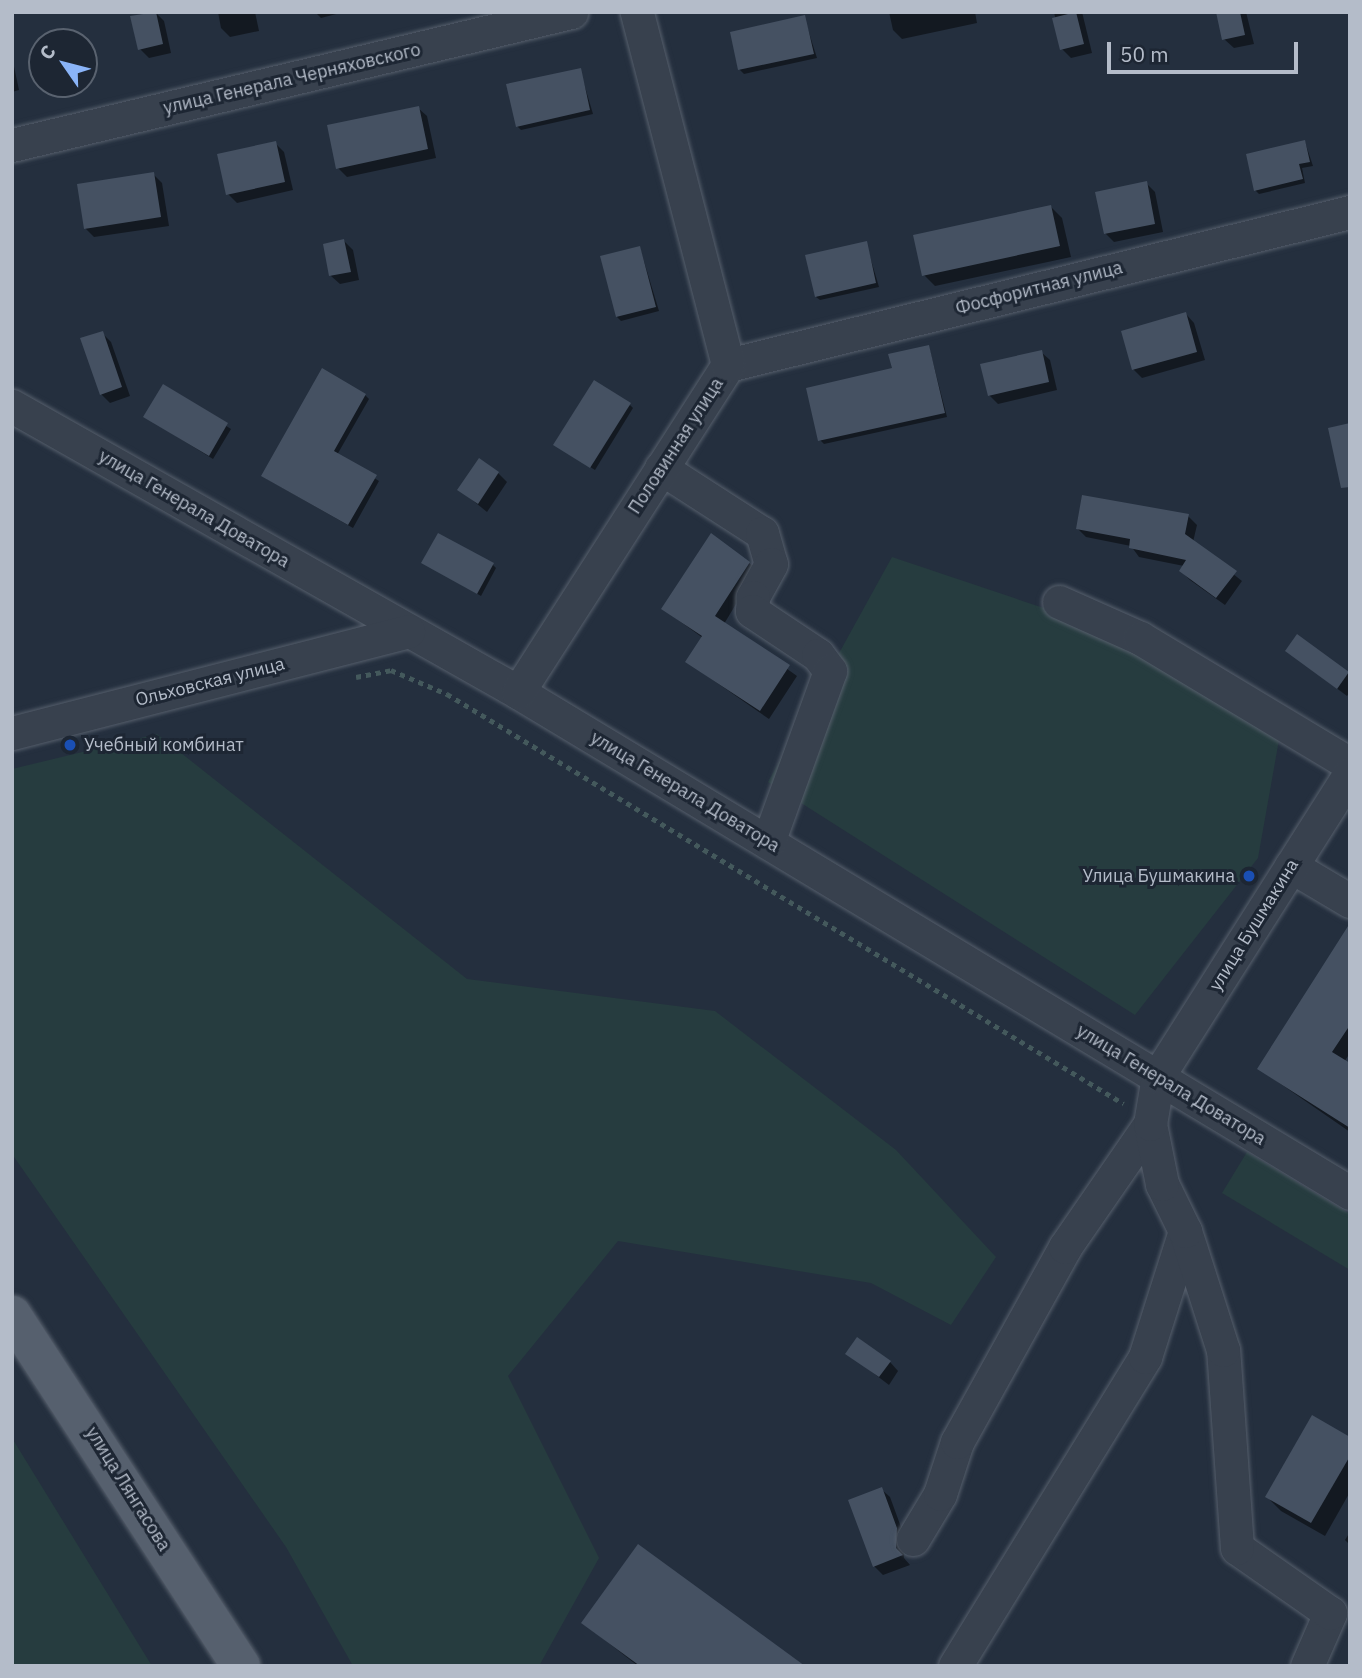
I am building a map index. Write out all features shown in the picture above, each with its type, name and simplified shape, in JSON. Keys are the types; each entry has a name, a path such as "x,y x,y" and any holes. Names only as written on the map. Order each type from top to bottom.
{"main road":[{"name":"улица Лянгасова","path":"12,1315 241,1666"}],"street":[{"name":"улица Генерала Черняховского","path":"12,145 571,12"},
{"name":"Половинная улица","path":"518,692 728,365 637,12"},
{"name":"Фосфоритная улица","path":"728,365 1350,212"},
{"name":"улица Генерала Доватора","path":"12,406 518,692 1350,1193"},
{"path":"661,468 762,533 771,564 753,597 752,611 818,655 830,671 768,842"},
{"path":"1059,602 1140,638 1350,764"},
{"name":"Ольховская улица","path":"12,733 408,631"},
{"name":"улица Бушмакина","path":"1158,1076 1350,774"},
{"path":"1292,866 1350,901"},
{"path":"1158,1076 1150,1124 1161,1184 1185,1231 1223,1350 1237,1548 1330,1614 1307,1666"},
{"path":"914,1539 940,1494 957,1441 1065,1247 1150,1124"},
{"path":"955,1666 1145,1357 1185,1231"}],"path":[{"path":"341,680 391,670 447,694 1134,1110 1158,1076"}],"green space":[{"path":"892,557 1124,635 1282,723 1258,858 1135,1015 768,782"},
{"path":"157,734 467,979 715,1011 896,1150 996,1257 951,1325 871,1283 618,1241 508,1376 599,1558 539,1666 353,1666 286,1547 12,1154 12,769"},
{"path":"1247,1152 1350,1214 1350,1270 1222,1193"},
{"path":"12,1438 152,1666 12,1666"}],"building":[{"path":"156,12 163,44 138,50 130,16"},
{"path":"1076,12 1084,44 1060,50 1052,18"},
{"path":"1216,12 1240,12 1245,35 1222,40"},
{"path":"805,15 814,54 738,70 730,32"},
{"path":"581,68 590,110 516,127 506,84"},
{"path":"419,106 428,149 336,169 327,125"},
{"path":"1305,140 1310,162 1299,164 1303,179 1254,191 1246,154"},
{"path":"276,141 285,182 226,195 217,154"},
{"path":"154,172 161,217 84,229 77,184"},
{"path":"1147,181 1155,224 1104,234 1095,192"},
{"path":"1051,205 1060,246 922,276 913,235"},
{"path":"344,239 351,272 329,276 323,244"},
{"path":"867,241 876,283 815,297 805,255"},
{"path":"640,246 656,307 616,317 600,256"},
{"path":"1186,312 1197,352 1132,370 1121,331"},
{"path":"103,331 122,387 100,395 80,338"},
{"path":"929,345 945,413 818,441 806,388 892,368 888,354"},
{"path":"1042,350 1049,382 988,396 980,364"},
{"path":"322,368 366,394 334,451 377,475 348,525 261,476"},
{"path":"594,380 631,403 590,468 553,445"},
{"path":"163,384 228,423 209,456 143,417"},
{"path":"1350,423 1350,487 1341,488 1328,428"},
{"path":"479,458 499,472 478,504 457,490"},
{"path":"1082,495 1189,514 1185,534 1237,571 1216,598 1179,571 1186,560 1129,548 1130,539 1076,529"},
{"path":"438,533 494,563 477,594 421,563"},
{"path":"711,533 750,562 715,616 790,665 760,711 685,662 702,636 661,609"},
{"path":"1297,634 1349,672 1337,689 1285,651"},
{"path":"1350,923 1350,1025 1332,1052 1350,1063 1350,1128 1257,1069"},
{"path":"857,1337 891,1361 879,1377 845,1354"},
{"path":"1312,1415 1350,1437 1350,1456 1311,1523 1265,1497"},
{"path":"882,1487 897,1528 896,1548 903,1555 873,1567 848,1500"},
{"path":"638,1544 805,1666 640,1666 581,1623"}],"place":[{"name":"Учебный комбинат","path":"70,745"},
{"name":"Улица Бушмакина","path":"1249,876"}]}
